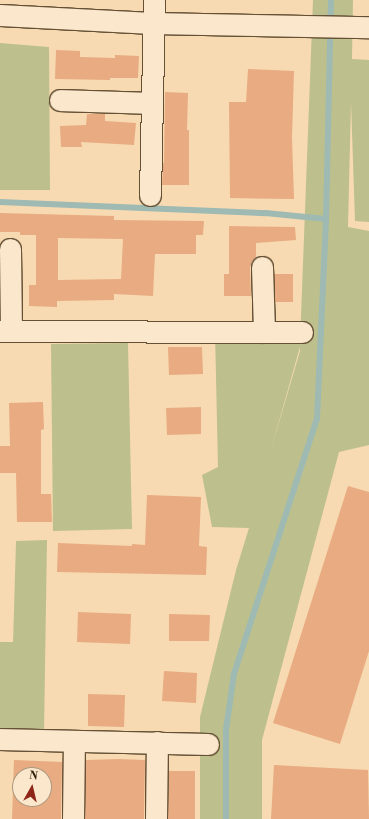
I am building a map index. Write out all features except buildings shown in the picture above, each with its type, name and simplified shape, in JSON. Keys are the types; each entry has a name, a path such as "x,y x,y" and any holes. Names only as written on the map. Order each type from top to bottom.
{"street":[{"path":"150,195 152,23 154,0"},
{"path":"0,15 152,23 369,27"},
{"path":"60,100 151,103"},
{"path":"10,250 6,331 302,332"},
{"path":"262,267 264,332"},
{"path":"0,739 208,744"},
{"path":"73,819 74,741"},
{"path":"156,819 157,742"}],"green space":[{"path":"313,0 353,0 352,59 369,60 369,222 355,221 351,102 348,227 369,231 369,445 339,452 262,740 262,819 200,819 200,717 236,570 249,528 212,527 202,475 218,467 215,332 300,342","holes":["300,347 300,351 270,453"]},
{"path":"0,43 49,47 50,190 0,190"},
{"path":"128,343 132,529 53,531 51,344"},
{"path":"47,540 44,732 0,732 0,642 13,642 16,541"}],"waterway":[{"path":"226,819 226,730 234,674 317,419 326,219 331,0"},
{"path":"0,202 266,213 326,219"}]}
